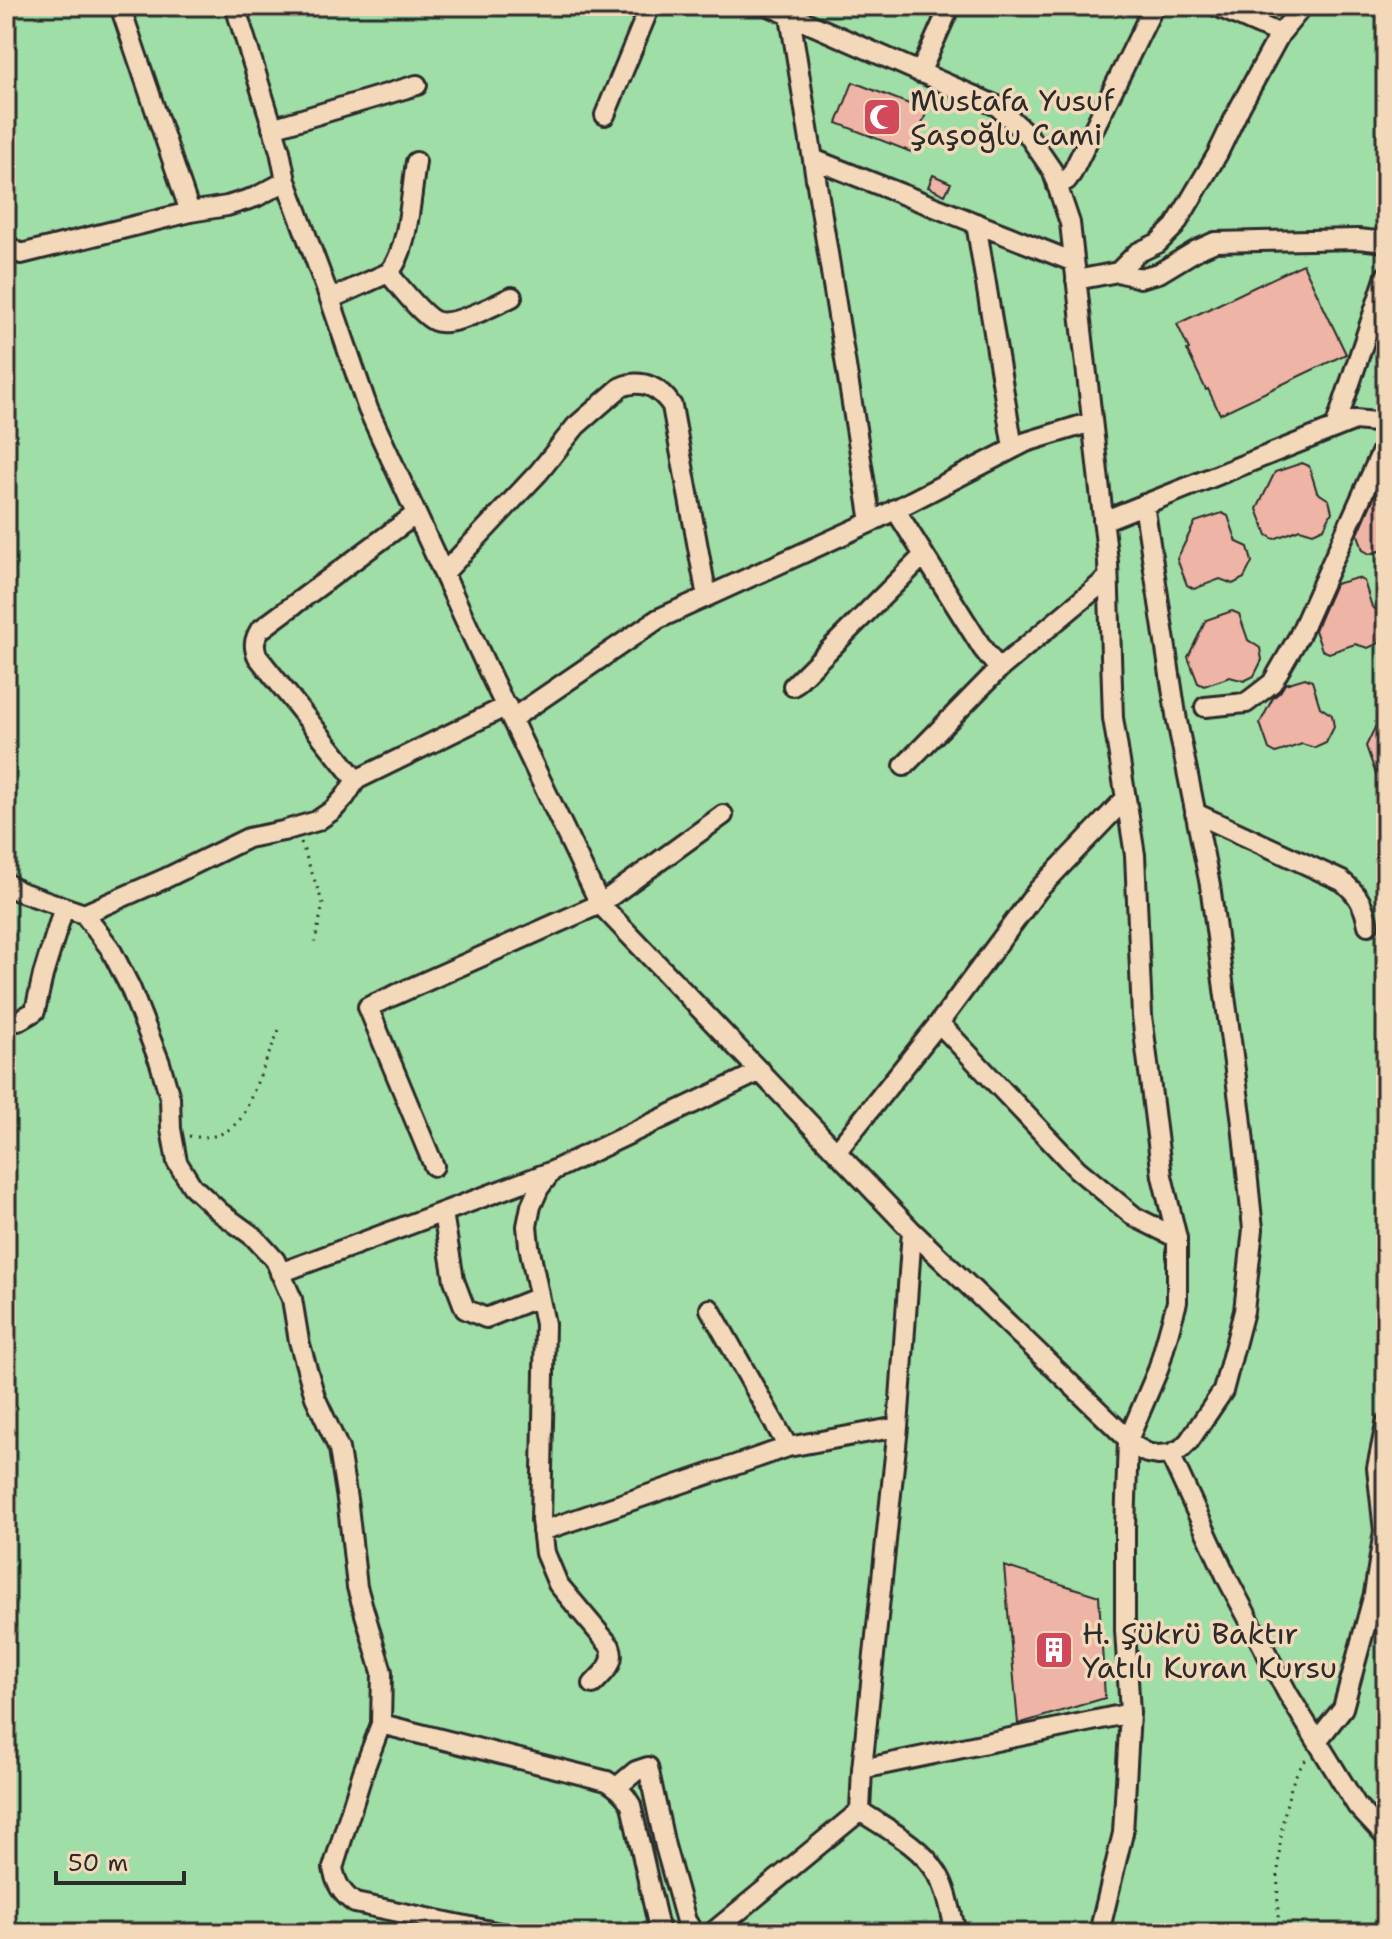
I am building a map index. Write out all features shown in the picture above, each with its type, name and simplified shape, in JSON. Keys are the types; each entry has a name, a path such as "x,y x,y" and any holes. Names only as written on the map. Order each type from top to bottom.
{"street":[{"path":"120,6 190,212"},
{"path":"235,6 286,181 368,409 600,904 912,1231 1128,1440 1147,1453 1158,1455 1181,1449 1223,1391 1244,1311 1253,1229 1210,885 1177,721 1144,504"},
{"path":"605,115 650,6"},
{"path":"769,6 997,106 1028,135 1052,170 1070,223 1108,578 1113,718 1135,855 1142,1016 1162,1176 1177,1238 1177,1302 1158,1370 1128,1440 1125,1630 1130,1713 1123,1833 1099,1933"},
{"path":"920,73 950,6"},
{"path":"1057,186 1072,173 1154,6"},
{"path":"1216,6 1280,34"},
{"path":"1118,272 1137,253 1158,243 1175,226 1217,155 1280,34 1303,6"},
{"path":"790,16 871,522"},
{"path":"272,128 417,85"},
{"path":"813,159 976,223 1075,271 1118,272 1140,278 1159,273 1215,242 1358,239 1386,242"},
{"path":"330,299 388,273 398,261 416,162"},
{"path":"6,243 21,254 190,212 227,206 256,197 286,181"},
{"path":"976,223 1013,448"},
{"path":"388,273 429,318 439,323 454,322 512,297"},
{"path":"1335,428 1386,276"},
{"path":"444,573 539,472 576,426 621,387 639,383 658,390 672,406 707,597"},
{"path":"1103,521 1355,420 1386,423"},
{"path":"84,914 248,838 317,821 333,810 356,780 510,712 658,619 871,522 1026,442 1092,422"},
{"path":"1205,707 1246,703 1272,683 1299,636 1386,442"},
{"path":"895,509 983,649 999,669"},
{"path":"356,780 258,657 255,651 256,636 416,514"},
{"path":"793,686 924,555"},
{"path":"904,766 999,669 1108,578"},
{"path":"837,1151 939,1023 1038,890 1126,798"},
{"path":"1195,813 1342,881 1356,892 1365,908 1368,925"},
{"path":"434,1166 368,1007 600,904 723,815"},
{"path":"6,883 18,891 84,914 110,948 130,987 160,1063 170,1098 177,1162 192,1186 221,1213 254,1237 275,1260 292,1299 299,1341 315,1397 339,1449 357,1587 382,1672 381,1724 333,1868 339,1889 355,1903 500,1933"},
{"path":"6,1019 18,1021 35,1011 64,907"},
{"path":"939,1023 1077,1169 1135,1217 1177,1238"},
{"path":"280,1273 552,1171 761,1071"},
{"path":"552,1171 539,1188 527,1226 545,1324 542,1531 545,1553 558,1584 613,1651 609,1667 593,1684"},
{"path":"443,1213 454,1280 465,1309 486,1318 539,1297"},
{"path":"712,1933 860,1811 898,1427 912,1231"},
{"path":"710,1309 788,1447"},
{"path":"1317,1741 1343,1708 1374,1594 1384,1531 1377,1468 1386,1424"},
{"path":"542,1531 788,1447 898,1427"},
{"path":"1170,1454 1227,1578 1288,1694 1357,1806 1386,1837"},
{"path":"862,1769 1130,1713"},
{"path":"381,1724 607,1781 617,1787 631,1805 660,1933"},
{"path":"617,1787 636,1771 648,1767 665,1846 686,1921 694,1933"},
{"path":"860,1811 918,1850 938,1874 956,1933"}],"path":[{"path":"295,828 323,904 315,942"},
{"path":"171,1129 186,1136 217,1137 238,1124 281,1025"},
{"path":"1279,1933 1277,1900 1284,1816 1295,1776 1317,1741"}],"green space":[{"path":"6,6 1386,6 1386,1933 6,1933"}],"building":[{"name":"Mustafa Yusuf Şaşoğlu Cami","path":"853,82 927,111 911,152 837,123"},
{"path":"933,175 951,183 945,195 928,187"},
{"path":"1303,264 1346,354 1220,414 1177,324"},
{"path":"1302,463 1309,466 1317,492 1329,500 1332,512 1324,528 1313,533 1300,529 1274,539 1267,535 1257,509 1275,472"},
{"path":"1386,484 1386,549 1370,554 1363,550 1358,534 1379,486"},
{"path":"1222,513 1228,516 1237,542 1248,547 1252,562 1244,578 1233,584 1220,579 1194,589 1187,585 1177,559 1195,522"},
{"path":"1357,578 1364,581 1372,607 1384,614 1386,627 1379,643 1368,648 1355,644 1329,653 1322,650 1315,630 1335,584"},
{"path":"1232,611 1239,614 1248,640 1260,648 1262,660 1254,676 1244,681 1230,677 1204,686 1198,683 1188,657 1206,620"},
{"path":"1305,678 1312,681 1320,707 1332,715 1334,727 1326,743 1315,748 1302,744 1276,753 1269,749 1260,723 1273,698 1285,684"},
{"path":"1386,705 1386,797 1384,797 1366,746"},
{"path":"1004,1566 1099,1596 1105,1698 1018,1724"}],"place":[{"name":"Mustafa Yusuf Şaşoğlu Cami","path":"882,117"},
{"name":"H. Şükrü Baktır Yatılı Kuran Kursu","path":"1054,1650"}]}
